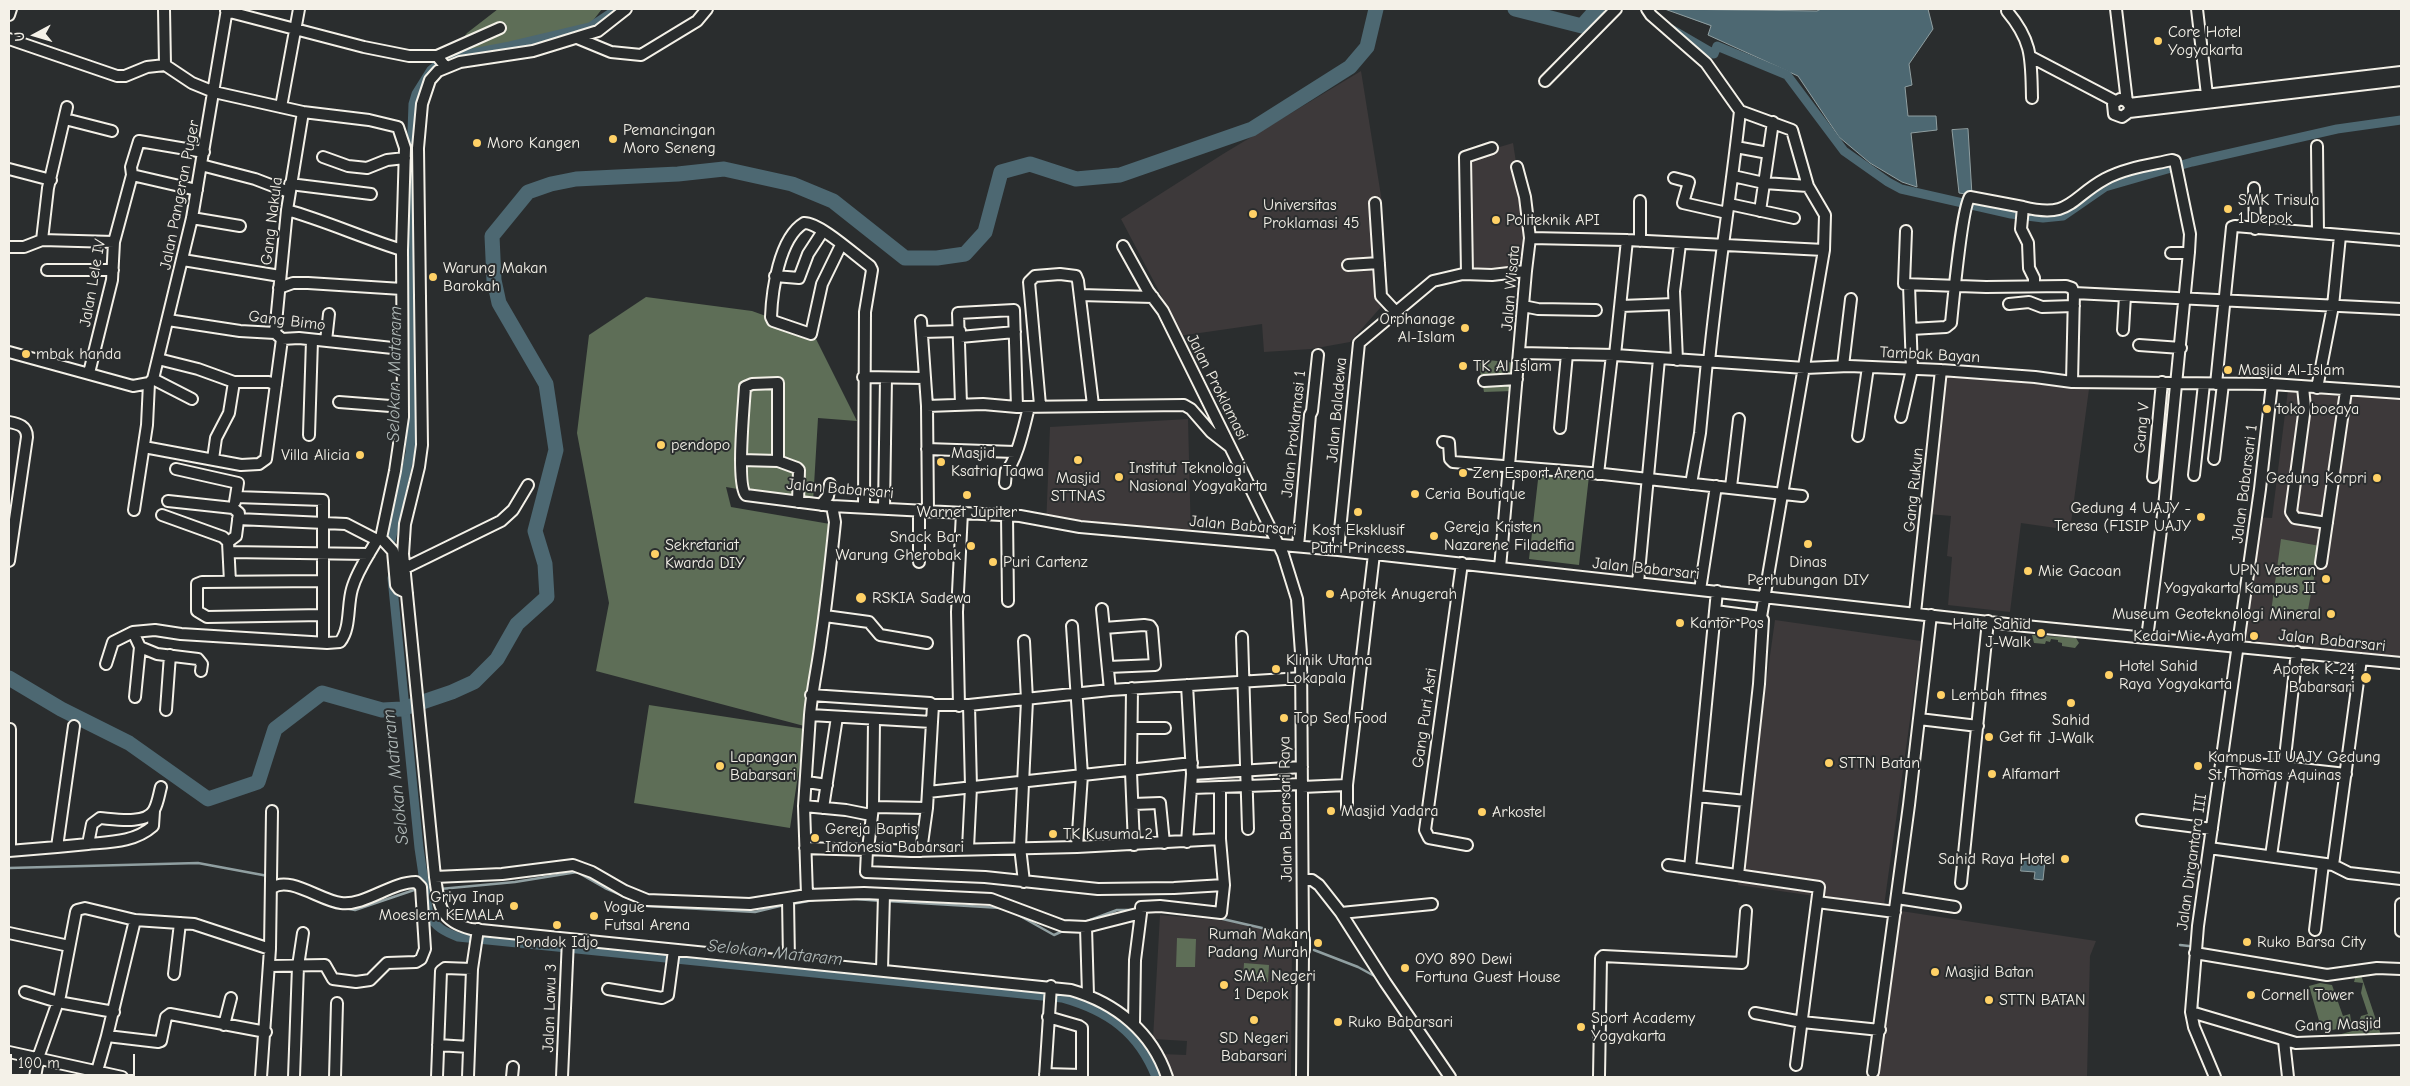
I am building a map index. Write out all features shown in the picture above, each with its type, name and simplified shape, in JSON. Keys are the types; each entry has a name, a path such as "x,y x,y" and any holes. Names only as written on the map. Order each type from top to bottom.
{"street":[{"path":"9,15 11,9"},
{"path":"164,9 165,65"},
{"path":"281,107 299,9"},
{"path":"226,10 294,29 409,56 441,61 534,51 598,31 626,9"},
{"path":"577,38 611,52 641,55 697,21 707,9"},
{"path":"1545,81 1616,9"},
{"path":"1647,9 1678,40 1685,43 1706,62 1740,111 1792,130 1808,186 1825,215 1824,250 1761,617 1763,620 1759,684 1738,875"},
{"path":"2116,9 2128,104 2122,117 2116,116 2112,109 2114,103 2120,99 2128,104 2161,105 2401,75"},
{"path":"2196,9 2214,97"},
{"name":"Jalan Pangeran Puger","path":"134,510 144,447 151,381 168,320 192,218 226,10"},
{"path":"2008,11 2024,33 2031,60 2032,98"},
{"path":"106,664 113,642 133,632 155,630 182,634 323,642 340,642 345,636 352,589 358,572 369,554 381,540 395,471 403,407 402,250 410,150 430,80 441,61 500,28"},
{"path":"9,39 116,76 124,76 147,67 165,65 192,83 214,92 303,112 369,120 398,127 410,150 422,445 419,467 405,524 405,568 435,880 425,949 420,959 416,962 388,963 370,980 356,982 330,978 328,968 325,965 269,966"},
{"path":"2031,60 2114,103"},
{"path":"42,240 51,180 67,107"},
{"path":"1691,484 1700,433 1740,111"},
{"name":"Gang Nakula","path":"144,447 241,464 259,464 266,459 276,385 279,288 287,210 303,112"},
{"path":"65,119 112,131"},
{"path":"1760,211 1773,122"},
{"name":"Jalan Lele IV","path":"89,373 109,292 113,270 114,242 132,175 131,167 138,141 204,152"},
{"path":"2317,146 2318,233"},
{"path":"1736,147 1768,153"},
{"path":"1467,274 1465,157 1492,148"},
{"path":"323,157 348,166 367,168 410,150"},
{"path":"1911,329 1949,325 1968,198 1973,197 2042,211 2060,210 2105,179 2119,173 2172,160 2176,165 2180,177 2190,234 2189,253 2178,383 2147,638"},
{"path":"201,166 290,188 371,194"},
{"name":"Jalan Wisata","path":"1500,568 1530,238 1525,197 1517,167"},
{"path":"9,169 51,180"},
{"path":"132,175 197,190"},
{"path":"1733,176 1764,183 1808,186"},
{"path":"1674,178 1689,182 1683,203 1760,211 1794,218"},
{"path":"2254,188 2255,229"},
{"path":"1640,201 1640,242"},
{"path":"1375,202 1381,296 1395,311"},
{"path":"2023,208 2021,229 2028,243 2029,268 2034,278 2034,286"},
{"path":"287,210 328,222 352,234 402,250"},
{"path":"192,218 240,226"},
{"path":"841,245 822,284 811,334 772,320 775,276 785,250 801,224 808,223 822,231 841,245 872,270 865,312 863,377 864,507"},
{"path":"2214,459 2224,301 2232,228 2235,226 2401,240"},
{"path":"775,276 799,278 808,254 822,231"},
{"path":"1906,231 1903,282 1909,285 2070,287 2074,293 2072,382"},
{"path":"2317,388 2333,306 2340,236"},
{"path":"1530,238 1627,240 1824,250"},
{"path":"9,247 24,247 42,240 114,242"},
{"path":"1598,474 1621,306 1627,240"},
{"path":"1677,360 1674,304 1680,244"},
{"name":"Jalan Proklamasi","path":"1123,246 1163,311 1279,544"},
{"path":"2171,253 2189,253"},
{"path":"183,260 280,276"},
{"path":"1348,266 1379,263"},
{"path":"47,270 113,270"},
{"name":"Jalan Baladewa","path":"1338,550 1358,344 1433,281 1467,274 1492,275 1526,272"},
{"path":"1040,406 1030,282 1035,276 1076,276 1093,404"},
{"path":"279,288 293,283 308,282 402,288"},
{"path":"1901,417 1912,369 1909,285"},
{"path":"2074,293 2401,309"},
{"path":"1080,295 1153,297"},
{"path":"2123,330 2125,296"},
{"path":"1842,366 1851,299"},
{"path":"2010,304 2029,302 2042,307 2074,306"},
{"path":"1621,306 1674,304"},
{"path":"1523,306 1538,309 1596,310"},
{"path":"961,404 959,312 1014,310 1017,406"},
{"path":"326,341 329,314"},
{"name":"Gang Bimo","path":"168,320 278,336 402,349"},
{"path":"919,562 927,449 927,406 921,321"},
{"path":"922,332 960,334 1015,332"},
{"path":"309,435 312,340"},
{"path":"2139,345 2181,348"},
{"path":"9,352 133,386 151,381 192,399"},
{"path":"1520,353 1614,355 1708,361"},
{"path":"1560,428 1567,354"},
{"name":"Jalan Proklamasi 1","path":"1298,546 1310,415 1318,355"},
{"path":"158,359 198,369 234,382 269,382 276,385"},
{"path":"1638,583 1659,359"},
{"name":"Tambak Bayan","path":"1708,361 1805,368 1842,366 1941,370 2035,376 2072,382 2272,384 2346,391 2401,393"},
{"path":"1858,436 1868,367"},
{"name":"Gang Rukun","path":"1915,613 1941,370"},
{"path":"863,377 924,378"},
{"path":"884,508 886,378"},
{"path":"1484,381 1517,379"},
{"path":"213,459 216,438 229,413 234,382"},
{"path":"778,460 779,385 777,382 752,384 745,387 741,460 778,460 799,470 798,502"},
{"name":"Gang V","path":"2153,476 2162,382"},
{"path":"2194,475 2204,384"},
{"name":"Jalan Babarsari 1","path":"2238,647 2272,384"},
{"path":"2303,387 2305,406 2291,512 2295,518 2327,523"},
{"path":"2321,563 2346,391"},
{"path":"339,402 403,407"},
{"path":"927,406 961,404 1017,406 1093,404 1184,405 1191,408 1211,432 1231,448"},
{"path":"1006,483 1006,471 1012,466 1015,452 1023,435 1029,406"},
{"path":"1731,487 1739,419"},
{"path":"9,422 20,425 25,429 27,438 9,561"},
{"path":"1443,442 1449,444 1450,461 1731,487 1802,496"},
{"path":"927,449 1015,452"},
{"name":"Jalan Babarsari","path":"741,460 742,489 746,495 821,505 1007,515 1080,527 1338,550 2147,638 2401,662"},
{"path":"176,469 238,483 233,508"},
{"path":"821,505 828,496 830,484"},
{"path":"405,568 501,521 513,510 528,485"},
{"path":"1700,590 1716,486"},
{"path":"236,497 323,500 323,642"},
{"path":"168,501 233,508 238,513 238,519 236,536 229,547"},
{"path":"807,895 804,806 811,695 816,680 835,522 832,506"},
{"path":"962,512 957,612 971,787 968,848"},
{"path":"162,515 223,537 229,547 230,582"},
{"path":"1007,515 1008,601"},
{"path":"238,519 346,524 381,540 393,551 396,585 398,589 408,592"},
{"name":"Jalan Babarsari Raya","path":"1279,544 1297,599 1302,678 1302,1077"},
{"path":"229,547 369,554"},
{"path":"1347,808 1347,785 1374,554"},
{"name":"Gang Puri Asri","path":"1462,563 1425,830 1429,838 1467,845"},
{"path":"323,580 202,582 197,584 197,611 207,616 323,615"},
{"path":"1690,868 1716,591"},
{"path":"1102,609 1110,690"},
{"path":"1715,611 1761,617"},
{"path":"1873,1072 1920,720 1931,615"},
{"path":"824,616 869,622 880,635 927,643"},
{"path":"1961,883 1988,621"},
{"path":"1104,628 1144,625 1150,626 1152,630 1155,665 1108,667"},
{"path":"1072,626 1082,775 1077,847"},
{"path":"133,632 140,647 135,697"},
{"path":"1242,636 1245,681 1248,830"},
{"path":"1024,642 1027,700 1020,847 1024,882"},
{"path":"140,647 170,655 198,659 202,664 201,671"},
{"name":"Jalan Dirgantara III","path":"2215,1077 2194,1027 2191,1012 2195,953 2238,647"},
{"path":"2271,856 2284,766 2297,652"},
{"path":"166,710 170,655"},
{"path":"2315,930 2346,774 2361,659"},
{"path":"811,695 964,705 1132,688 1302,678"},
{"path":"1187,685 1192,764 1192,788 1187,842"},
{"path":"1132,688 1131,772 1134,845"},
{"path":"921,850 927,808 932,704"},
{"path":"810,716 932,722"},
{"path":"823,808 837,717"},
{"path":"874,720 872,811 868,849 921,850 1077,847 1220,840"},
{"path":"1920,720 1978,726"},
{"path":"57,847 74,726"},
{"path":"1133,728 1165,728"},
{"path":"10,729 9,851 114,842 144,834 153,826 154,811 161,786"},
{"path":"2222,760 2346,774"},
{"path":"928,792 1082,775 1131,772 1192,764"},
{"path":"1192,774 1302,767"},
{"path":"806,782 827,785"},
{"path":"1192,788 1347,785"},
{"path":"1134,1024 1136,960 1141,907 1160,906 1221,913 1224,886 1220,840 1220,787"},
{"path":"1697,796 1746,801"},
{"path":"1133,804 1160,803 1164,843"},
{"path":"804,806 872,811 927,808"},
{"path":"88,844 92,824 100,818 138,819 146,817 154,811"},
{"path":"261,1077 266,1032 270,949 272,812"},
{"path":"2142,820 2212,829"},
{"path":"805,848 867,850 866,872 984,877 1098,889 1224,886"},
{"path":"2209,848 2328,864 2349,873 2401,879"},
{"path":"1668,865 1818,887 1796,1065"},
{"path":"435,880 519,873 573,866 592,872 625,891 647,900 750,904 789,901 807,895 885,899 993,899 1059,925 1086,927 1141,913"},
{"path":"1303,880 1312,880 1319,885 1341,913 1384,982 1450,1077"},
{"path":"271,884 285,883 342,903 372,896 399,885 416,882 451,921 477,937 568,941 789,961 1051,988 1088,995 1112,1008 1134,1024 1152,1045 1167,1077"},
{"path":"1897,898 1955,907"},
{"path":"882,970 885,899"},
{"path":"789,901 789,961"},
{"path":"1817,902 1895,912"},
{"path":"1341,913 1432,904"},
{"path":"2401,904 2401,931"},
{"path":"34,1077 38,1057 58,1002 76,912 80,908 135,920 194,924 270,949"},
{"path":"1599,1077 1601,958 1603,956 1742,963 1746,911"},
{"path":"97,1071 114,1012 135,920"},
{"path":"174,974 180,923"},
{"path":"1086,927 1088,995"},
{"path":"9,933 69,946"},
{"path":"294,1077 298,966 303,933"},
{"path":"468,1077 472,969 477,937"},
{"name":"Jalan Lawu 3","path":"562,1077 568,941"},
{"path":"608,989 662,998 668,995 673,972 674,952"},
{"path":"2195,953 2326,975 2377,968 2401,968"},
{"path":"437,1077 441,970 445,968 472,969"},
{"path":"1049,1014 1082,1028 1082,1076 1045,1076 1049,1014 1051,988"},
{"path":"25,992 58,1002 114,1012"},
{"path":"224,1025 231,998"},
{"path":"335,1077 337,1003"},
{"path":"1755,1012 1802,1022 1880,1030"},
{"name":"Gang Masjid","path":"2191,1012 2284,1041 2307,1044 2369,1039 2401,1039"},
{"path":"107,1036 161,1041 166,1017 170,1014 266,1032"},
{"path":"2284,1041 2288,1077"},
{"path":"438,1045 469,1046"},
{"path":"9,1052 122,1077"}],"shaded area":[{"name":"Universitas Proklamasi 45","path":"1361,71 1382,202 1377,209 1387,293 1381,307 1350,342 1311,349 1264,352 1262,324 1179,336 1171,314 1121,219 1223,154"},
{"name":"Politeknik API","path":"1513,143 1528,239 1525,269 1468,272 1466,157"},
{"path":"1949,376 2089,389 2070,530 2021,523 2010,612 1948,605 1952,557 1947,556 1951,516 1929,514 1945,380"},
{"name":"UPN Veteran Yogyakarta Kampus II","path":"2288,390 2401,393 2401,657 2243,640 2257,517 2272,518"},
{"name":"Institut Teknologi Nasional Yogyakarta","path":"1188,419 1191,539 1046,527 1050,427"},
{"name":"STTN Batan","path":"1775,620 1921,641 1884,906 1738,885"},
{"name":"STTN BATAN","path":"1901,911 2096,941 2090,956 2087,1077 1878,1077"},
{"name":"SMA Negeri 1 Depok","path":"1160,915 1229,921 1262,929 1292,941 1291,1077 1171,1077 1162,1054 1186,1055 1187,1041 1153,1039"}],"green space":[{"path":"498,9 602,9 591,23 575,30 451,54 467,33"},
{"path":"646,297 752,311 813,333 857,421 818,418 813,502 726,487 731,507 830,524 808,727 596,671 609,603 577,433 589,335"},
{"path":"1478,359 1517,363 1513,391 1484,392"},
{"path":"1539,471 1589,476 1579,565 1529,559"},
{"path":"2281,539 2320,546 2307,615 2271,612"},
{"path":"2032,635 2076,638 2079,643 2075,648 2062,646 2062,643 2058,642 2058,640 2051,639 2050,642 2046,641 2045,644 2034,643"},
{"name":"Lapangan Babarsari","path":"649,705 805,729 790,828 634,803"},
{"path":"1177,938 1196,939 1195,967 1176,967"},
{"path":"1244,963 1269,965 1268,982 1243,980"},
{"path":"2356,975 2361,975 2381,1035 2334,1036 2356,1030 2361,1016 2368,1014 2361,993 2363,983 2354,982"},
{"path":"2320,983 2332,985 2343,1016 2350,1014 2351,1021 2348,1026 2325,1032 2322,1031 2309,986"}],"water":[{"path":"1665,9 1817,11 1821,9 1928,9 1933,29 1909,64 1912,85 1905,87 1908,116 1936,116 1937,130 1911,133 1917,187 1902,182 1870,163 1839,137 1798,76 1708,35 1711,26"},
{"path":"1968,129 1972,195 1959,193 1952,130"},
{"path":"2023,858 2045,861 2043,880 2034,879 2035,872 2021,871"}],"waterway":[{"name":"Selokan Mataram","path":"389,550 410,453 412,422 412,132 413,104 416,94 431,70 446,58 510,46 590,27 617,9"},
{"path":"9,678 61,709 129,743 208,799 258,782 275,729 322,693 382,710 402,709 452,692 474,682 497,659 517,624 547,597 545,564 535,531 556,450 546,384 499,303 494,280 492,236 528,192 551,184 576,179 678,174 724,169 792,184 833,201 905,258 937,258 965,254 985,232 1001,172 1030,164 1076,179 1120,175 1252,129 1350,67 1367,47 1376,9"},
{"path":"1515,9 1582,26 1597,9"},
{"path":"1671,29 1714,54 1717,46 1787,75 1844,151 1901,189 2011,214 2043,218 2063,216 2105,187 2192,162 2337,129 2401,120"},
{"name":"Selokan Mataram","path":"392,578 419,848 429,915 441,929 458,937 1062,998 1094,1009 1120,1026 1140,1048 1149,1061 1156,1077"},
{"path":"9,868 198,863 268,876"},
{"path":"440,889 515,882 577,872 605,888 647,906 755,912 784,905"},
{"name":"Selokan Mataram","path":"423,887 434,888"},
{"path":"339,907 355,910 417,889"},
{"path":"311,898 331,906"},
{"path":"844,898 881,901"},
{"path":"792,904 814,900"},
{"path":"886,901 1001,908"},
{"path":"1082,923 1117,910 1134,910"},
{"path":"1013,912 1054,935 1065,930"},
{"path":"1214,917 1262,928 1291,939"},
{"path":"2180,945 2189,946"},
{"path":"1314,950 1358,967 1378,978"},
{"path":"2196,1003 2198,1008 2203,1011"}],"place":[{"name":"Core Hotel Yogyakarta","path":"2158,41"},
{"name":"Pemancingan Moro Seneng","path":"613,139"},
{"name":"Moro Kangen","path":"477,143"},
{"name":"SMK Trisula 1 Depok","path":"2228,209"},
{"name":"Universitas Proklamasi 45","path":"1253,214"},
{"name":"Politeknik API","path":"1496,220"},
{"name":"Warung Makan Barokah","path":"433,277"},
{"name":"Orphanage Al-Islam","path":"1465,328"},
{"name":"mbak handa","path":"26,354"},
{"name":"TK Al Islam","path":"1463,366"},
{"name":"Masjid Al-Islam","path":"2228,370"},
{"name":"toko boeaya","path":"2267,409"},
{"name":"pendopo","path":"661,445"},
{"name":"Villa Alicia","path":"360,455"},
{"name":"Masjid STTNAS","path":"1078,460"},
{"name":"Masjid Ksatria Taqwa","path":"941,462"},
{"name":"Zen Esport Arena","path":"1463,473"},
{"name":"Institut Teknologi Nasional Yogyakarta","path":"1119,477"},
{"name":"Gedung Korpri","path":"2377,478"},
{"name":"Ceria Boutique","path":"1415,494"},
{"name":"Warnet Jupiter","path":"967,495"},
{"name":"Kost Eksklusif Putri Princess","path":"1358,512"},
{"name":"Gedung 4 UAJY - Teresa (FISIP UAJY","path":"2201,517"},
{"name":"Gereja Kristen Nazarene Filadelfia","path":"1434,536"},
{"name":"Dinas Perhubungan DIY","path":"1808,544"},
{"name":"Snack Bar Warung Gherobak","path":"971,546"},
{"name":"Sekretariat Kwarda DIY","path":"655,554"},
{"name":"Puri Cartenz","path":"993,562"},
{"name":"Mie Gacoan","path":"2028,571"},
{"name":"UPN Veteran Yogyakarta Kampus II","path":"2326,579"},
{"name":"Apotek Anugerah","path":"1330,594"},
{"name":"RSKIA Sadewa","path":"861,598"},
{"name":"Museum Geoteknologi Mineral","path":"2331,614"},
{"name":"Kantor Pos","path":"1680,623"},
{"name":"Halte Sahid J-Walk","path":"2041,633"},
{"name":"Kedai Mie Ayam","path":"2254,636"},
{"name":"Klinik Utama Lokapala","path":"1276,669"},
{"name":"Hotel Sahid Raya Yogyakarta","path":"2109,675"},
{"name":"Apotek K-24 Babarsari","path":"2366,678"},
{"name":"Lembah fitnes","path":"1941,695"},
{"name":"Sahid J-Walk","path":"2071,703"},
{"name":"Top Sea Food","path":"1284,718"},
{"name":"Get fit","path":"1989,737"},
{"name":"STTN Batan","path":"1829,763"},
{"name":"Lapangan Babarsari","path":"720,766"},
{"name":"Kampus II UAJY Gedung St. Thomas Aquinas","path":"2198,766"},
{"name":"Alfamart","path":"1992,774"},
{"name":"Masjid Yadara","path":"1331,811"},
{"name":"Arkostel","path":"1482,812"},
{"name":"TK Kusuma 2","path":"1053,834"},
{"name":"Gereja Baptis Indonesia Babarsari","path":"815,838"},
{"name":"Sahid Raya Hotel","path":"2065,859"},
{"name":"Griya Inap Moeslem KEMALA","path":"514,906"},
{"name":"Vogue Futsal Arena","path":"594,916"},
{"name":"Pondok Idjo","path":"557,925"},
{"name":"Ruko Barsa City","path":"2247,942"},
{"name":"Rumah Makan Padang Murah","path":"1318,943"},
{"name":"OYO 890 Dewi Fortuna Guest House","path":"1405,968"},
{"name":"Masjid Batan","path":"1935,972"},
{"name":"SMA Negeri 1 Depok","path":"1224,985"},
{"name":"Cornell Tower","path":"2251,995"},
{"name":"STTN BATAN","path":"1989,1000"},
{"name":"SD Negeri Babarsari","path":"1254,1020"},
{"name":"Ruko Babarsari","path":"1338,1022"},
{"name":"Sport Academy Yogyakarta","path":"1581,1027"}]}
